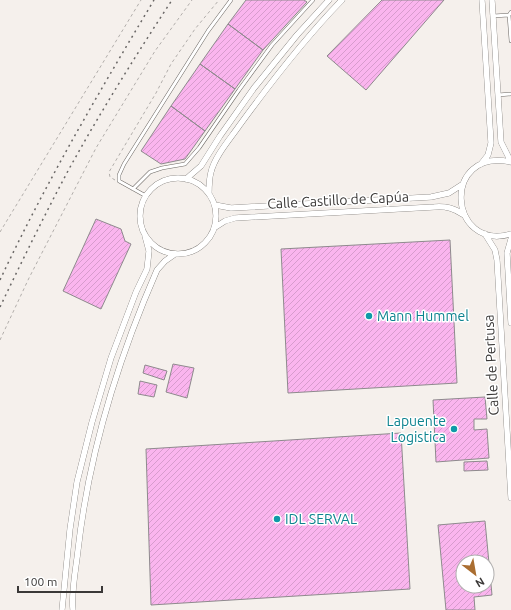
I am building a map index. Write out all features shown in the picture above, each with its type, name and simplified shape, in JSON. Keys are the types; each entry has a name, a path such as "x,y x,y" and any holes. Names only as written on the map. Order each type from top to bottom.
{"street":[{"path":"186,179 201,166 254,88 297,35 329,0"},
{"path":"209,194 211,171 228,141 262,93 303,42 342,0"},
{"path":"481,164 488,154 491,143 482,0"},
{"path":"492,0 501,142 511,162"},
{"path":"511,162 501,160 491,161 481,164 474,169 467,176 463,184 460,200 464,214 469,222 485,234 495,236 511,234"},
{"path":"62,610 70,529 77,482 92,422 111,358 136,292 147,269 149,251 141,226 141,205 146,196 159,183 177,178 195,182 209,194 215,205 216,214 214,228 210,237 199,248 185,254 163,252 153,245 145,236"},
{"name":"Calle Castillo de Capúa","path":"215,205 231,208 431,197 449,193 463,184"},
{"name":"Calle Castillo de Capúa","path":"214,228 235,218 446,206 456,209 464,214"},
{"name":"Calle de Pertusa","path":"485,234 495,250 498,260 511,498"},
{"name":"Calle de Pertusa","path":"511,239 507,253 511,323"},
{"path":"73,610 80,530 88,483 101,425 122,358 151,282 157,270 165,261 175,254"}],"lane":[{"path":"146,196 119,182 119,175 124,164 208,31 231,0"},
{"path":"133,189 150,172 162,168 185,164 199,148 272,45 313,0"},
{"path":"493,16 510,13 511,41"},
{"path":"498,95 511,94"}],"path":[{"path":"0,232 141,0"},
{"path":"0,340 29,278 96,148 155,51 192,0"},
{"path":"119,182 110,177 109,172 156,93 171,64 195,29 219,0"}],"building":[{"path":"246,0 304,0 307,2 263,50 228,24"},
{"path":"382,0 444,0 366,90 327,56"},
{"path":"228,24 263,50 235,89 200,64"},
{"path":"200,64 235,89 205,131 171,106"},
{"path":"171,106 205,131 185,159 161,164 141,151"},
{"path":"96,219 121,229 125,241 131,244 101,309 63,291"},
{"name":"Mann Hummel","path":"450,240 457,383 288,393 281,249"},
{"path":"173,364 194,368 187,398 166,392"},
{"path":"145,365 167,371 164,380 143,373"},
{"path":"140,381 157,385 154,397 138,394"},
{"name":"Lapuente Logistica","path":"485,397 487,419 474,419 474,430 487,429 489,458 436,462 433,400"},
{"name":"IDL SERVAL","path":"401,433 410,589 151,605 146,449"},
{"path":"487,461 488,470 464,471 464,462"},
{"path":"485,521 488,554 455,554 455,594 492,595 474,597 475,610 446,610 438,525"}],"railway":[{"path":"0,280 54,173 154,0"},
{"path":"0,307 69,169 119,83 172,0"}],"place":[{"name":"Mann Hummel","path":"369,316"},
{"name":"Lapuente Logistica","path":"454,429"},
{"name":"IDL SERVAL","path":"277,519"}]}
